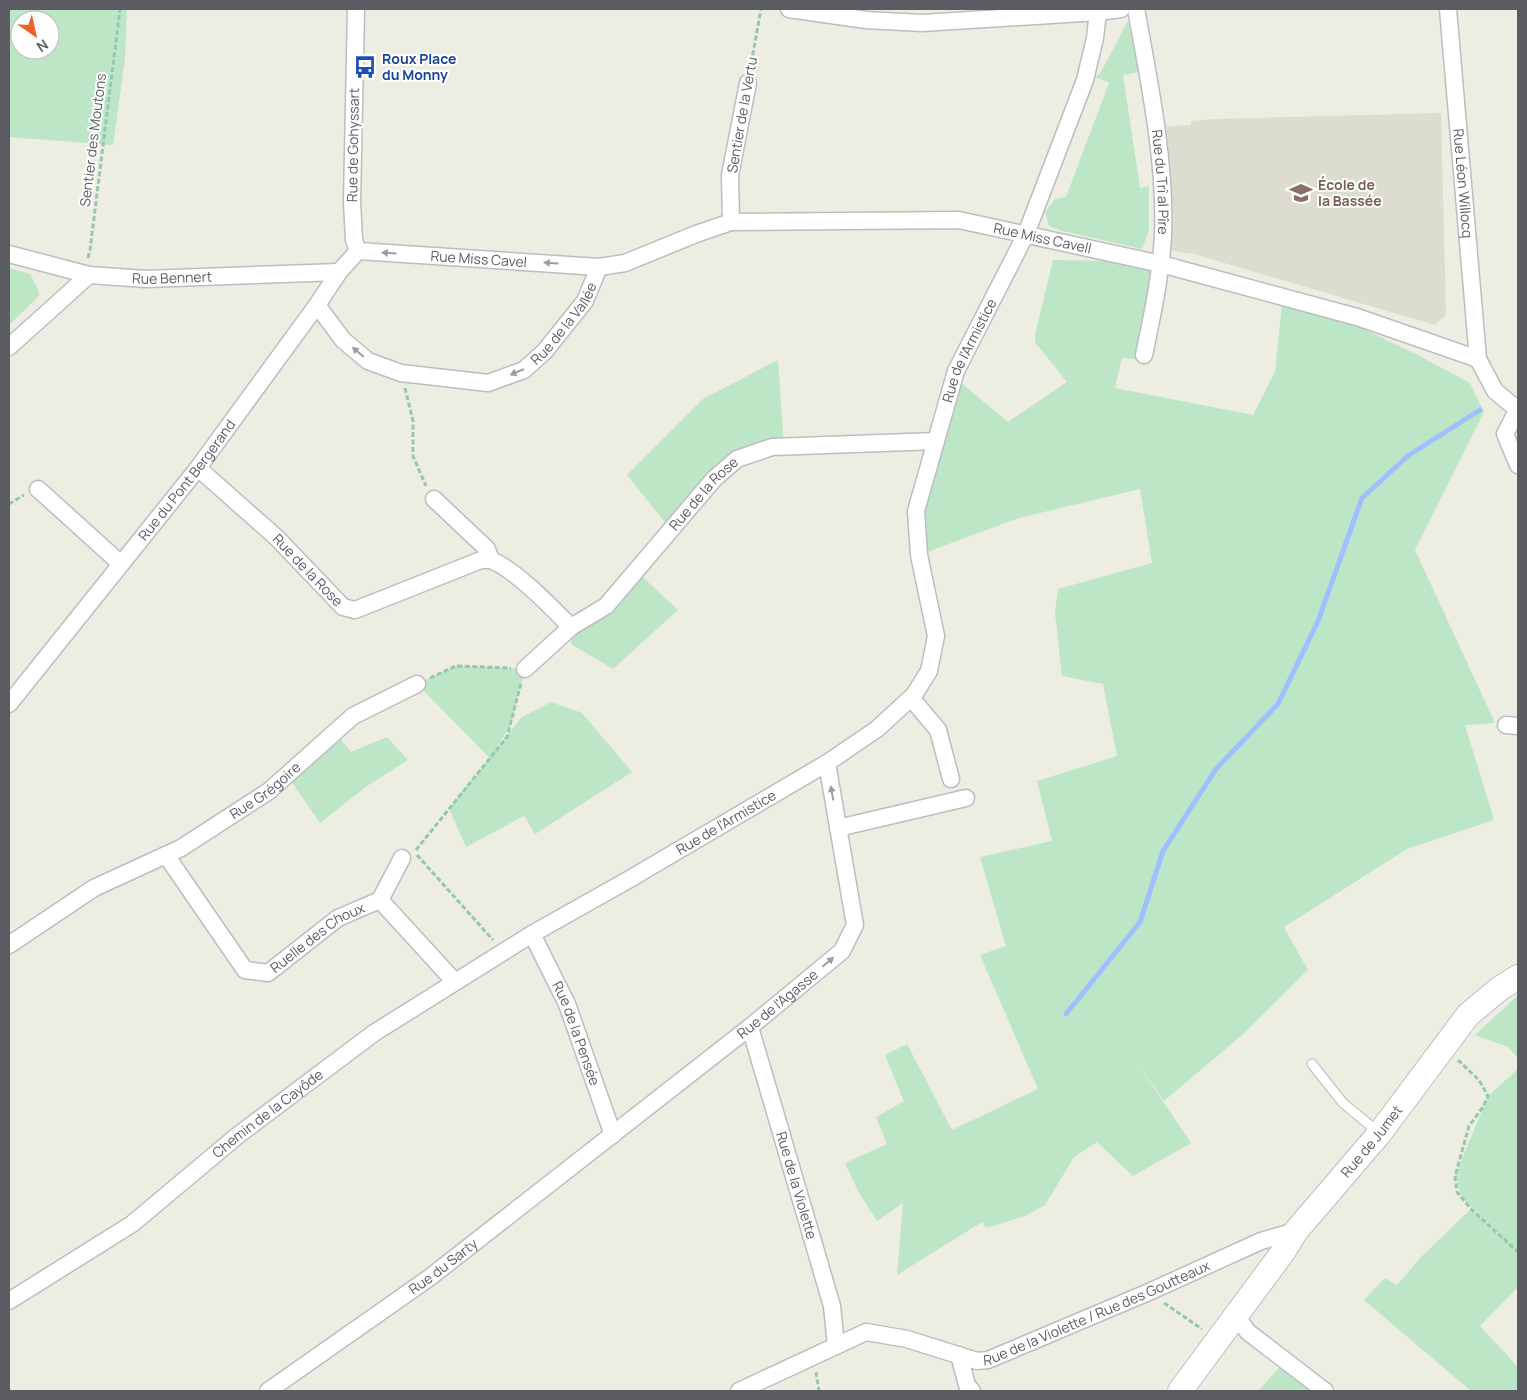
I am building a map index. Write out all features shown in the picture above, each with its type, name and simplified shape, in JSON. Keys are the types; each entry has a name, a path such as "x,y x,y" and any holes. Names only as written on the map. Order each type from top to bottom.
{"street":[{"name":"Rue de Gohyssart","path":"356,9 352,201 354,240 358,251"},
{"path":"789,9 866,20 899,15 939,22 1121,9"},
{"name":"Rue du Trî al Pîre","path":"1136,9 1157,137 1163,192 1161,264 1144,356"},
{"name":"Rue Léon Willocq","path":"1448,9 1478,359"},
{"name":"Rue de l'Armistice","path":"532,934 628,880 827,762 877,729 911,698 929,671 936,636 919,555 916,511 956,371 1026,234 1085,80 1095,38 1098,12"},
{"name":"Sentier de la Vertu","path":"731,222 730,176 748,83"},
{"name":"Rue Miss Cavell","path":"599,266 624,264 696,234 731,222 959,220 1161,264 1357,317 1478,359"},
{"name":"Rue Miss Cavel","path":"358,251 599,266"},
{"name":"Rue du Pont Bergerand","path":"9,704 198,468 339,272 358,251"},
{"name":"Rue Bennert","path":"9,254 86,274 146,279 339,272"},
{"name":"Rue de la Vallée","path":"401,373 488,383 524,370 545,351 585,301 599,266"},
{"path":"9,347 86,274"},
{"path":"317,305 343,340 368,361 401,373"},
{"path":"1478,359 1495,391 1518,410 1505,434 1518,466"},
{"name":"Rue de la Rose","path":"571,627 606,606 714,479 737,459 772,447 936,441"},
{"name":"Rue de la Rose","path":"198,468 277,538 342,607 355,610 481,560 491,560"},
{"path":"38,489 121,564"},
{"path":"434,499 487,549 491,560 501,564 540,597 571,627 525,669"},
{"name":"Rue Grégoire","path":"9,945 94,888 182,848 269,791 353,716 417,684"},
{"path":"911,698 938,730 950,779"},
{"name":"Rue de l'Agasse","path":"613,1135 750,1027 842,951 855,924 827,762"},
{"path":"838,828 966,798"},
{"name":"Ruelle des Choux","path":"166,855 245,970 268,973 338,918 380,900 409,854"},
{"name":"Ruelle des Choux","path":"380,900 455,982"},
{"name":"Chemin de la Cayôde","path":"9,1301 132,1224 244,1130 374,1033 532,934"},
{"name":"Rue de la Pensée","path":"532,934 567,1004 613,1135"},
{"name":"Rue de Jumet","path":"1180,1391 1283,1252 1296,1231 1379,1134 1468,1015 1499,989 1518,977"},
{"name":"Rue de la Violette","path":"750,1027 832,1306 836,1346"},
{"name":"Rue du Sarty","path":"268,1391 429,1278 613,1135"},
{"name":"Rue de la Violette / Rue des Goutteaux","path":"738,1391 866,1332 907,1339 977,1361 988,1360 1149,1292 1261,1241 1296,1231"},
{"path":"1236,1316 1248,1332 1325,1391"},
{"path":"959,1355 967,1385 972,1391"}],"lane":[{"path":"1312,1064 1343,1103 1379,1134"}],"path":[{"name":"Sentier des Moutons","path":"86,274 120,9"},
{"name":"Sentier de la Vertu","path":"748,83 761,9"},
{"path":"401,373 413,421 413,456 424,483 434,499"},
{"path":"409,854 507,737 525,669 456,666 417,684"},
{"path":"409,854 416,854 503,952"},
{"path":"1444,1047 1479,1080 1488,1096 1483,1107 1469,1126 1455,1176 1456,1192 1471,1209 1518,1252"},
{"path":"1149,1292 1205,1331 1216,1342"}],"shaded area":[{"name":"École de la Bassée","path":"1441,113 1446,315 1435,325 1194,254 1162,249 1157,137 1167,126 1191,125 1191,121 1215,119"}],"green space":[{"path":"9,9 127,9 125,59 113,145 9,137"},
{"path":"1128,21 1139,72 1123,75 1140,188 1149,186 1149,230 1142,249 1049,226 1045,212 1055,199 1066,197 1109,83 1095,77 1101,72"},
{"path":"1053,260 1153,262 1136,359 1122,358 1115,388 1253,415 1275,372 1282,304 1349,322 1416,354 1470,383 1484,412 1415,550 1495,723 1465,725 1494,820 1407,849 1284,927 1308,970 1242,1035 1164,1101 1131,1054 1191,1143 1133,1176 1097,1142 1074,1157 1045,1205 1025,1216 986,1228 982,1222 897,1275 903,1203 877,1221 858,1191 845,1163 887,1144 876,1117 904,1101 885,1055 907,1044 952,1130 1038,1089 980,955 1006,946 980,857 1052,841 1037,781 1117,756 1103,684 1062,676 1055,613 1058,589 1152,563 1140,489 1019,518 919,555 916,511 954,377 1008,422 1067,382 1035,342 1035,335"},
{"path":"9,268 30,274 38,289 39,296 9,325"},
{"path":"778,360 784,447 724,470 671,530 627,475 703,399"},
{"path":"636,571 678,610 613,669 571,644 571,627"},
{"path":"456,666 525,669 511,724 495,750 522,717 551,702 582,713 632,772 535,834 524,816 466,847 449,808 490,758 417,684"},
{"path":"339,737 351,752 387,737 408,760 367,786 320,823 291,781"},
{"path":"1518,995 1518,1058 1508,1047 1475,1035"},
{"path":"1518,1069 1518,1287 1480,1326 1518,1367 1518,1391 1471,1391 1364,1300 1385,1278 1397,1285 1421,1257 1471,1209 1504,1239 1462,1198 1455,1176 1488,1096"},
{"path":"1280,1367 1313,1391 1258,1391"}],"waterway":[{"path":"1066,1014 1140,922 1163,851 1216,769 1278,704 1318,621 1362,498 1409,455 1480,410"}],"place":[{"name":"Roux Place du Monny","path":"365,67"},
{"name":"École de la Bassée","path":"1301,193"}]}
